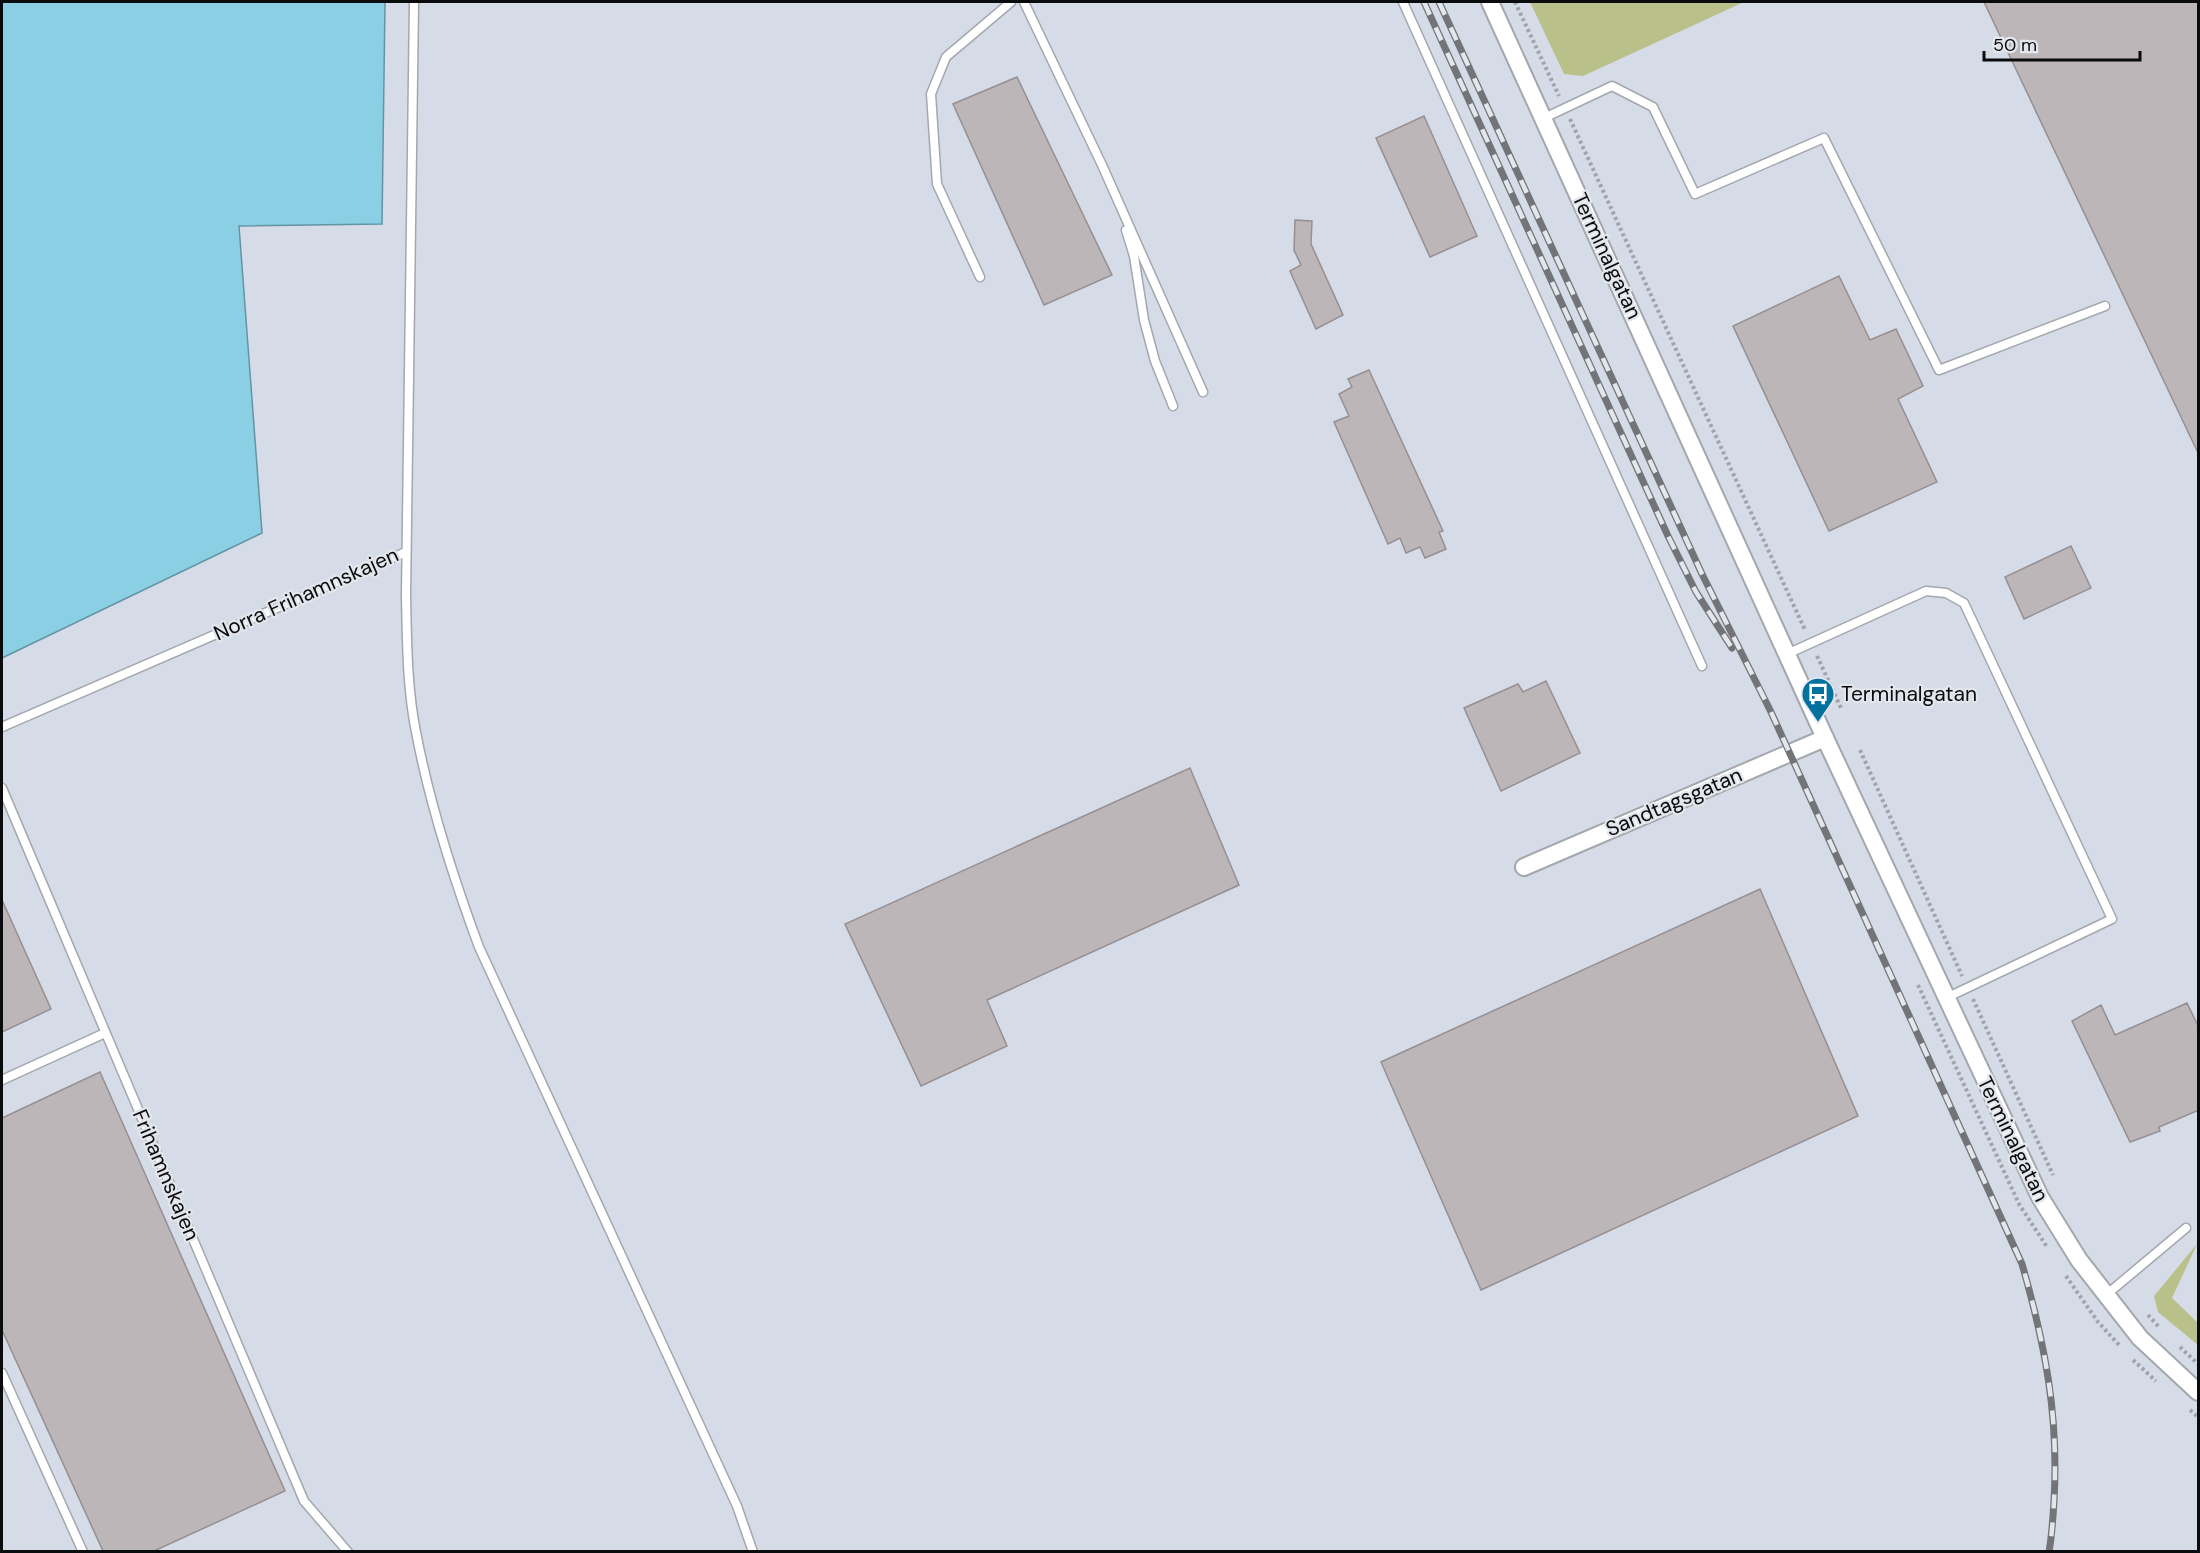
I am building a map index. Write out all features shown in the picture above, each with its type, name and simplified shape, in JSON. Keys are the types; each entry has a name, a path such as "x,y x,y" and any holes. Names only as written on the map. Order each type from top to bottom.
{"street":[{"name":"Terminalgatan","path":"1490,2 1825,738 2040,1197 2079,1260 2140,1338 2199,1392"},
{"name":"Sandtagsgatan","path":"1524,867 1825,738"}],"lane":[{"name":"Norra Frihamnskajen","path":"2,727 406,552 414,2"},
{"path":"980,277 937,184 931,94 946,57 1011,2"},
{"path":"1024,2 1102,165 1203,392"},
{"path":"1403,2 1702,666"},
{"path":"1544,118 1612,86 1653,106 1695,194 1824,138 1939,370 2105,306"},
{"path":"1102,165 1134,256 1144,320 1155,361 1173,406"},
{"path":"406,552 407,649 416,731 448,864 479,947 737,1506 753,1551"},
{"path":"1787,654 1926,591 1946,593 1964,603 2112,919 1946,998"},
{"name":"Frihamnskajen","path":"2,788 304,1501 348,1551"},
{"path":"2,1080 105,1033"},
{"path":"2106,1295 2186,1228"},
{"path":"2,1373 83,1551"}],"path":[{"path":"1515,2 1840,708"},
{"path":"1860,750 2058,1186"},
{"path":"2143,1309 2165,1333"},
{"path":"2173,1341 2199,1364"}],"shaded area":[{"path":"385,2 2198,2 2198,1551 2,1552 2,658 261,533 239,225 382,223"}],"green space":[{"path":"1530,2 1744,2 1583,76 1564,74"},
{"path":"2197,1244 2172,1298 2198,1323 2198,1345 2158,1312 2154,1296"}],"water":[{"path":"2,2 385,2 382,224 239,226 262,533 2,658"}],"building":[{"path":"1984,2 2199,2 2199,455"},
{"path":"1017,77 1112,275 1044,305 953,104"},
{"path":"1424,116 1477,236 1430,257 1376,138"},
{"path":"1295,220 1312,221 1311,244 1343,315 1316,329 1290,271 1301,265 1294,250"},
{"path":"1839,276 1870,340 1896,329 1923,386 1898,399 1937,482 1829,531 1733,326"},
{"path":"1369,370 1443,531 1439,532 1446,549 1425,558 1420,547 1406,553 1400,538 1388,544 1334,422 1349,416 1339,394 1352,387 1348,379"},
{"path":"2071,546 2091,588 2024,619 2005,577"},
{"path":"1546,681 1580,753 1501,791 1464,708 1518,684 1523,692"},
{"path":"1190,768 1239,885 987,1000 1007,1046 921,1086 845,924"},
{"path":"1760,889 1858,1116 1481,1290 1381,1062"},
{"path":"2,900 51,1009 2,1032"},
{"path":"2187,1003 2199,1028 2199,1110 2159,1127 2160,1131 2130,1142 2072,1021 2101,1005 2115,1035"},
{"path":"100,1072 285,1491 154,1551 103,1551 2,1330 2,1118"}],"railway":[{"path":"1424,2 1668,536 1696,592 1732,648"},
{"path":"1439,2 1702,574 1771,712 2022,1264 2044,1352 2052,1410 2055,1470 2049,1552"}],"place":[{"name":"Terminalgatan","path":"1818,723"}]}
